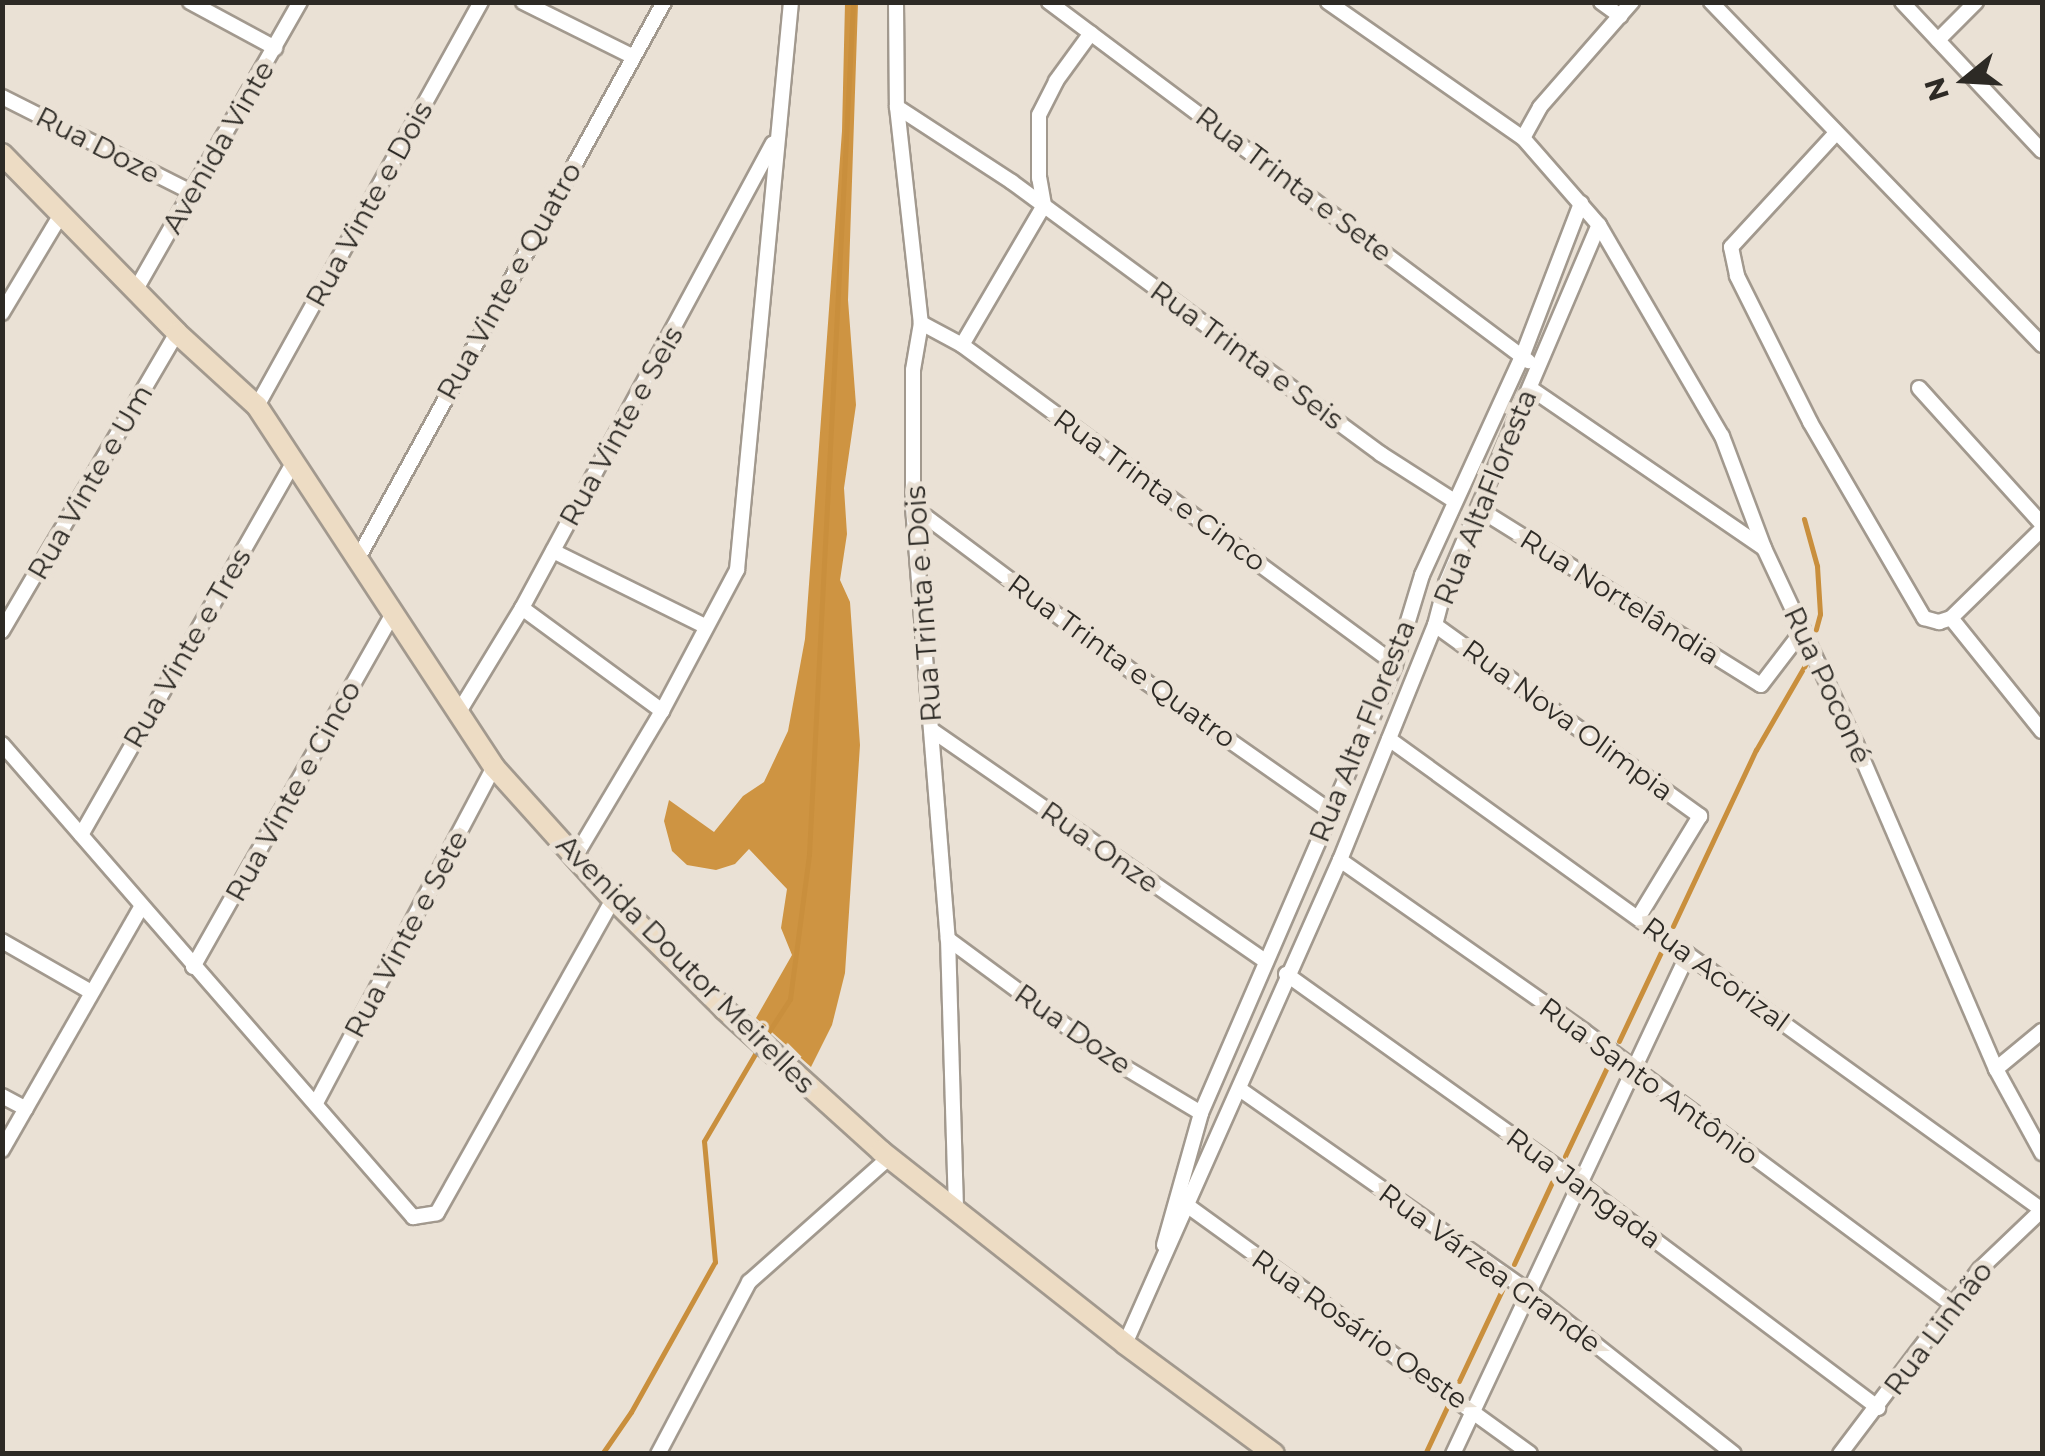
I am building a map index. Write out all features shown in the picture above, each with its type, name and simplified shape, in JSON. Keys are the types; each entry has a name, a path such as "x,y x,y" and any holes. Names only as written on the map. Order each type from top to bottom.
{"street":[{"path":"190,2 275,48"},
{"name":"Avenida Vinte","path":"135,291 300,2"},
{"name":"Rua Vinte e Dois","path":"257,406 481,2"},
{"path":"523,2 632,56"},
{"name":"Rua Vinte e Quatro","path":"357,560 664,2"},
{"path":"575,857 662,711 736,570 743,530 790,2"},
{"name":"Rua Trinta e Dois","path":"896,2 896,106 921,323 913,370 913,506 948,940 956,1208"},
{"name":"Rua Trinta e Sete","path":"1049,2 1537,368"},
{"name":"Rua Poconé","path":"1328,2 1523,138 1598,224 1722,436 1764,548 1996,1070 2042,1152"},
{"path":"1602,2 1620,16"},
{"path":"1523,138 1540,107 1632,2"},
{"path":"1711,2 2042,345"},
{"path":"1902,2 2042,151"},
{"path":"1938,40 1976,2"},
{"path":"962,345 1044,205 1039,178 1039,115 1056,81 1092,33"},
{"name":"Rua Doze","path":"2,97 193,193"},
{"path":"896,106 1044,205"},
{"path":"1836,133 1732,247 1737,276 1880,544 1924,618 1938,622 1951,618 2042,527 1919,388"},
{"name":"Rua Vinte e Seis","path":"456,715 522,608 778,134"},
{"name":"Avenida Doutor Meirelles","path":"2,154 177,333 257,406 456,715 494,767 612,899 752,1035 890,1157 1125,1344 1274,1454"},
{"name":"Rua Alta Floresta","path":"1161,1266 1168,1223 1202,1113 1395,664 1422,575 1452,500 1522,357 1581,203"},
{"name":"Rua Trinta e Seis","path":"1044,205 1381,454 1452,500"},
{"path":"2,314 60,216"},
{"name":"Rua AltaFloresta","path":"1161,1266 1241,1090 1286,974 1340,860 1435,624 1446,583 1598,224"},
{"name":"Rua Trinta e Cinco","path":"921,323 962,345 1395,664"},
{"name":"Rua Vinte e Um","path":"2,631 177,333"},
{"path":"1530,388 1764,548"},
{"name":"Rua Vinte e Tres","path":"81,835 294,462"},
{"name":"Rua Trinta e Quatro","path":"913,506 1146,682 1332,812"},
{"name":"Rua Nortelândia","path":"1479,509 1761,685 1803,630"},
{"path":"553,551 705,626"},
{"path":"1422,575 1446,583"},
{"path":"522,608 662,711"},
{"name":"Rua Vinte e Cinco","path":"193,967 392,615"},
{"path":"1951,618 2042,730"},
{"name":"Rua Nova Olimpia","path":"1435,624 1700,816 1638,918"},
{"name":"Rua Onze","path":"933,731 1266,962"},
{"name":"Rua Acorizal","path":"1389,739 2042,1210"},
{"path":"2,744 193,967 317,1101 413,1216 437,1213 612,899"},
{"name":"Rua Vinte e Sete","path":"317,1101 494,767"},
{"name":"Rua Santo Antônio","path":"1340,860 1954,1306"},
{"path":"2,1150 141,907"},
{"name":"Rua Doze","path":"948,940 1111,1059 1202,1113"},
{"path":"2,941 91,992"},
{"path":"1453,1454 1688,954"},
{"name":"Rua Jangada","path":"1286,974 1580,1184 1878,1408"},
{"path":"1996,1070 2042,1031"},
{"name":"Rua Várzea Grande","path":"1241,1090 1528,1292 1734,1454"},
{"path":"2,1096 26,1108"},
{"path":"658,1454 749,1282 890,1157"},
{"name":"Rua Rosário Oeste","path":"1188,1206 1474,1409 1530,1454"},
{"name":"Rua Linhão","path":"1840,1454 1980,1269 2042,1210"},
{"path":"1125,1344 1161,1266"}],"shaded area":[{"path":"845,3 858,3 848,300 856,405 844,488 847,534 840,580 850,602 860,745 845,973 832,1025 811,1067 756,1018 792,955 781,928 787,889 749,849 735,864 716,870 687,865 672,851 664,821 669,800 714,832 743,796 764,782 788,731 805,639 842,131"}],"waterway":[{"path":"764,1039 790,999 809,854 853,2"},
{"path":"1804,519 1817,566 1820,614 1816,629"},
{"path":"1673,926 1756,750 1805,665"},
{"path":"1619,1041 1661,952"},
{"path":"602,1454 631,1412 715,1262 704,1141 758,1049"},
{"path":"1565,1156 1607,1067"},
{"path":"1514,1264 1552,1182"},
{"path":"1459,1381 1502,1290"},
{"path":"1425,1454 1447,1407"}]}
